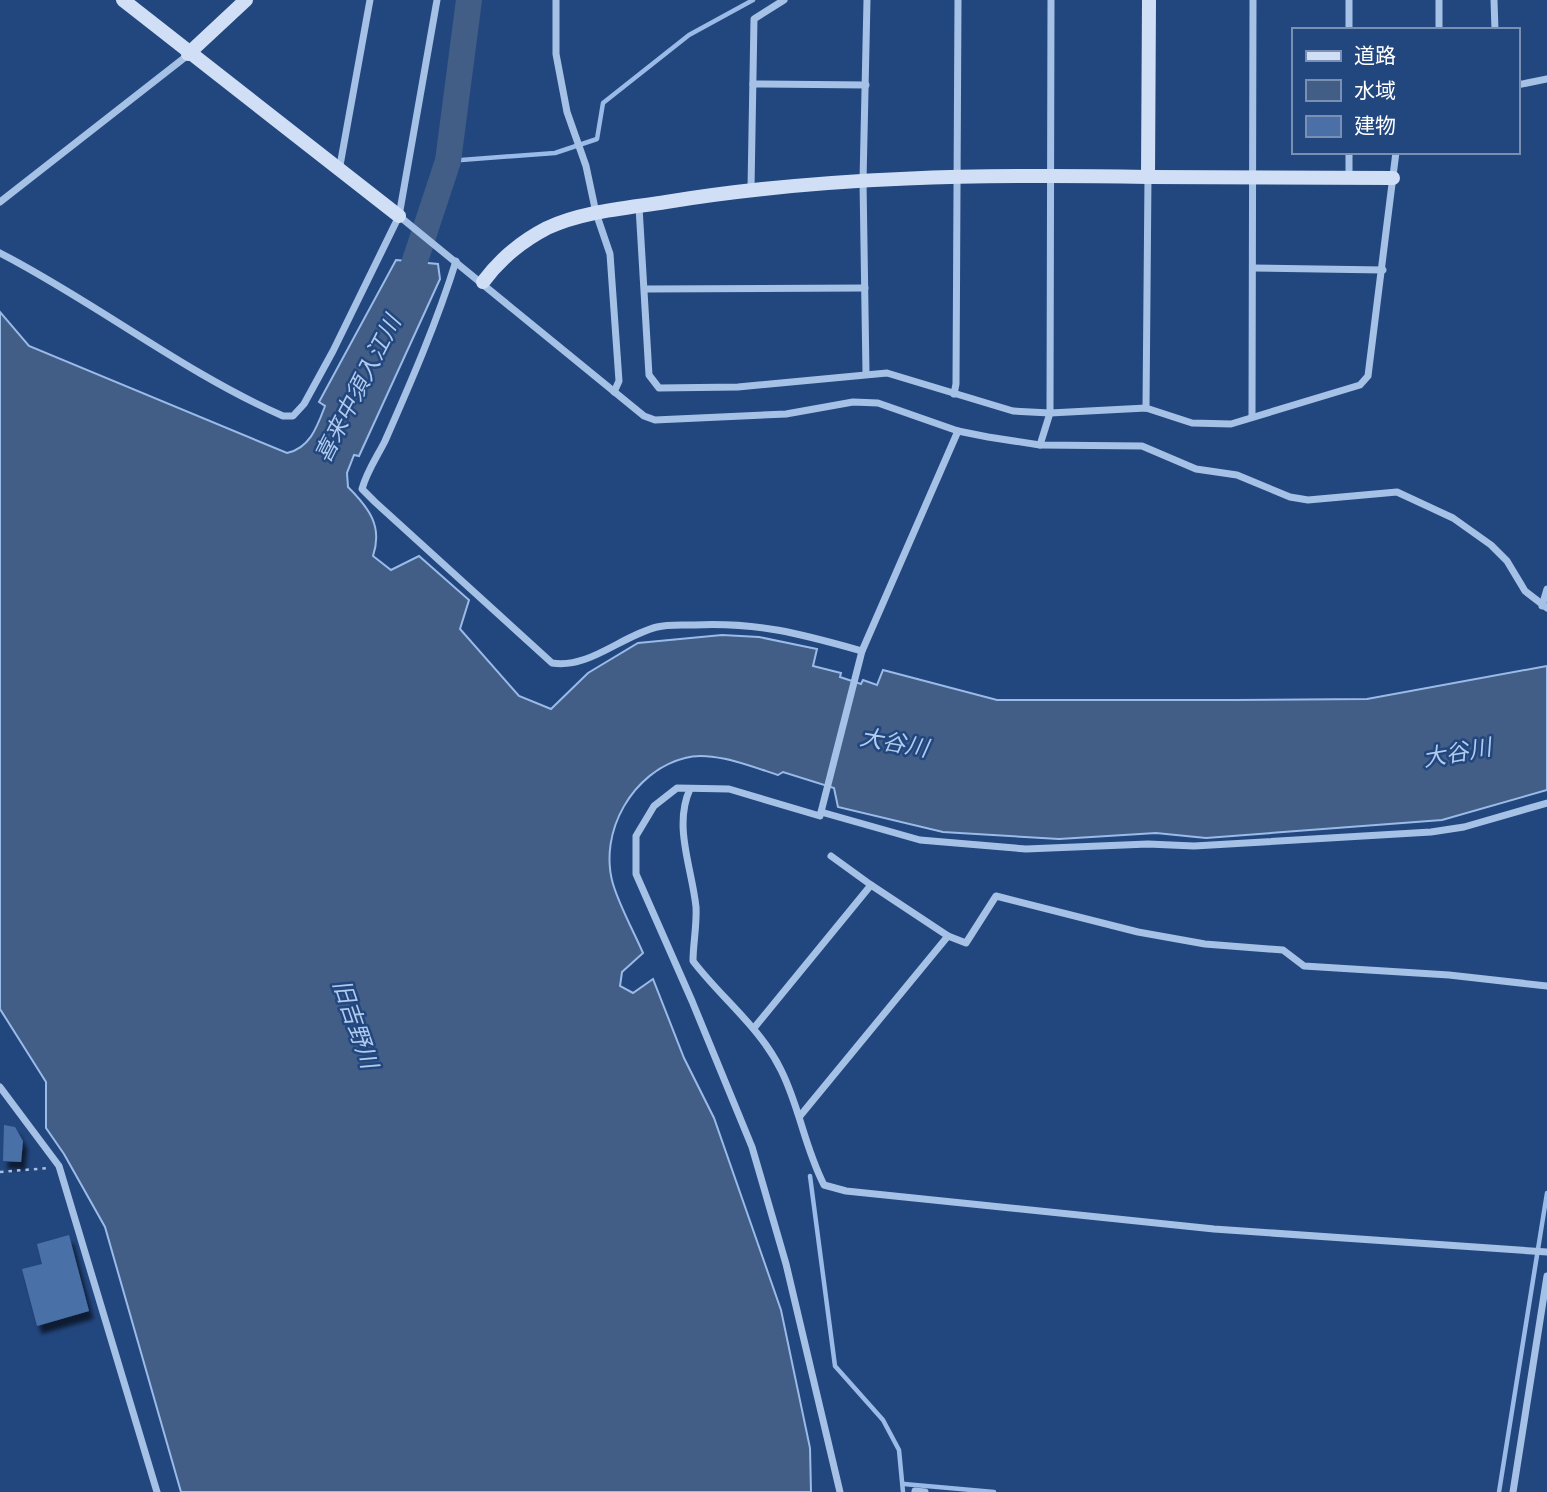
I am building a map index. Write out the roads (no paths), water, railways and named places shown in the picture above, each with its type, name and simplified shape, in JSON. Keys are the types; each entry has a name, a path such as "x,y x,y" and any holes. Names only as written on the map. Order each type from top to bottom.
{"street":[{"path":"123,0 188,54 483,282 644,416 655,420 786,414 853,402 878,403 958,431 1040,445 1142,446 1196,469 1237,475 1290,497 1308,500 1397,492 1431,506 1483,539 1507,561 1525,591 1545,607"},
{"path":"0,202 188,54 246,0"},
{"path":"339,171 370,0"},
{"path":"0,253 46,276 231,393 283,416 293,416 304,404 403,219 437,0"},
{"path":"556,0 556,54 573,130 586,166 596,213 610,254 619,381 614,392"},
{"path":"751,188 754,19 784,0"},
{"path":"866,373 863,181 867,0"},
{"path":"954,394 958,0"},
{"path":"1040,445 1050,413 1051,0"},
{"path":"1146,408 1149,0"},
{"path":"1252,416 1253,0"},
{"path":"1349,0 1349,28"},
{"path":"1439,0 1439,28"},
{"path":"1494,0 1495,28"},
{"path":"1519,85 1547,79"},
{"path":"753,85 866,85"},
{"path":"1349,154 1349,178"},
{"path":"639,206 649,375 659,388 738,387 887,373 1013,411 1050,413 1146,408 1192,423 1231,424 1360,385 1368,376 1396,154"},
{"path":"483,282 521,243 550,227 596,213 751,188 863,181 1050,175 1393,178"},
{"path":"453,259 444,300 362,489 375,502 552,663 568,666 583,661 630,635 660,626 739,623 788,630 862,652"},
{"path":"1253,268 1383,270"},
{"path":"645,289 865,288"},
{"path":"840,1492 786,1264 752,1147 692,1000 636,874 636,836 654,806 677,788 729,789 820,816 859,675 862,652 958,431"},
{"path":"1545,607 1547,589"},
{"path":"690,789 684,803 682,822 696,911 693,961 754,1028 780,1068 800,1116 806,1147 824,1185 846,1191 1214,1229 1547,1252"},
{"path":"821,812 920,840 1026,849 1061,849 1336,841 1464,827 1547,803"},
{"path":"831,856 948,936 966,943 996,896 1138,932 1217,946 1283,950 1304,966 1448,975 1547,986"},
{"path":"754,1028 870,885"},
{"path":"800,1116 948,936"},
{"path":"0,1087 59,1166 157,1492"},
{"path":"1513,1492 1547,1276"},
{"path":"915,1491 925,1492"}],"water":[{"path":"396,260 438,264 440,279 359,456 354,455 347,473 348,487 372,518 376,536 373,556 391,570 419,556 469,600 460,629 519,696 551,709 588,673 638,643 722,635 759,637 817,649 813,666 841,673 840,677 861,684 863,680 877,685 883,670 997,700 1367,699 1547,666 1547,790 1442,820 1206,838 1156,833 1059,839 943,832 838,807 834,788 783,772 778,775 707,756 685,758 666,765 635,790 615,825 610,864 613,884 643,953 622,972 620,986 633,993 653,979 684,1058 714,1118 781,1310 810,1448 811,1492 181,1492 105,1227 64,1154 46,1128 46,1082 0,1009 0,312 29,346 287,453 302,446 316,429 325,406 319,402"}],"waterway":[{"name":"喜来中須入江川","path":"404,294 448,161 469,0"},
{"path":"448,161 555,153 597,139 603,103 689,35 753,0"},
{"path":"810,1176 835,1366 883,1420 899,1450 903,1492"},
{"path":"1499,1492 1547,1193"},
{"path":"904,1484 994,1492"}],"water label":[{"name":"大谷川","path":"894,743"},
{"name":"大谷川","path":"1457,753"},
{"name":"旧吉野川","path":"355,1024"}]}
